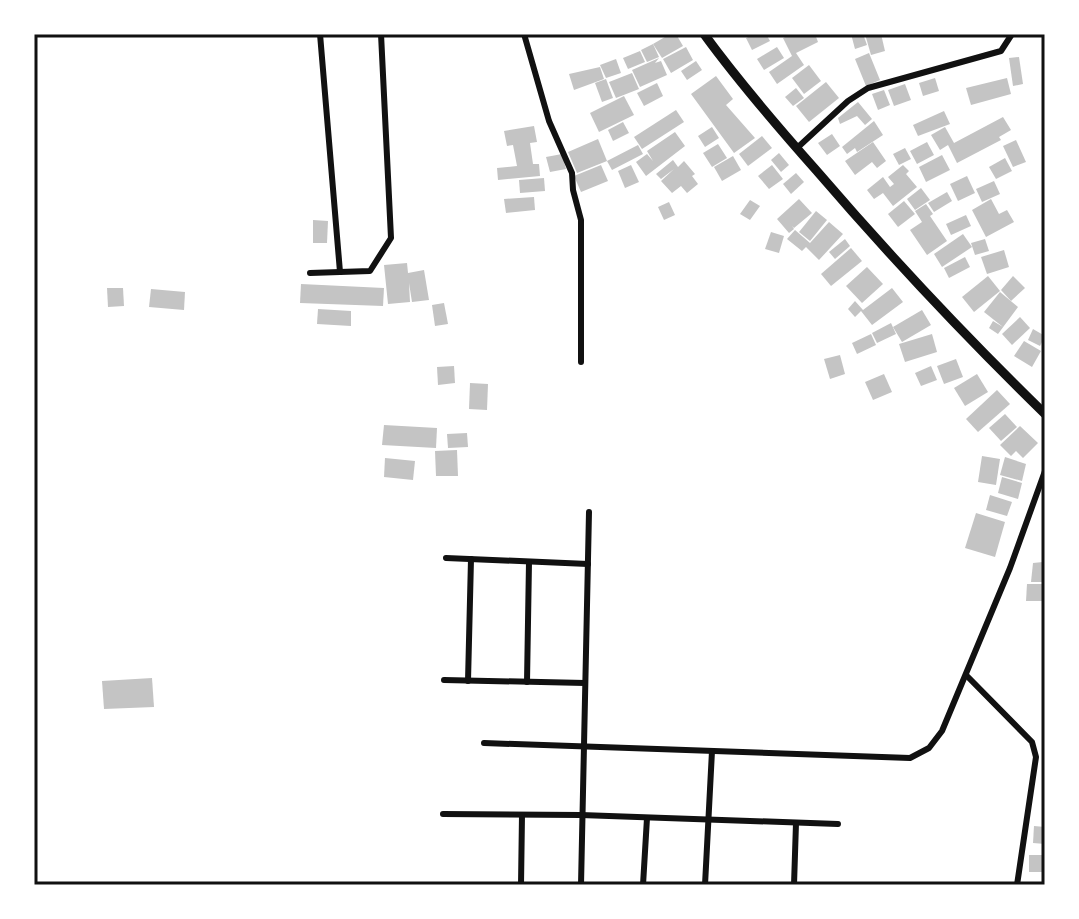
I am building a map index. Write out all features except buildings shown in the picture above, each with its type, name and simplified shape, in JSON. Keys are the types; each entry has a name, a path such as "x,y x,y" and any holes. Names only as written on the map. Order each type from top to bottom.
{"main road":[{"path":"704,34 765,113 862,224 1045,414"}],"street":[{"path":"96,34 115,34"},
{"path":"320,34 340,272"},
{"path":"310,273 370,271 391,238 381,34"},
{"path":"524,34 549,121 572,173 581,220 581,362"},
{"path":"797,148 848,101 868,88 1001,51 1012,34"},
{"path":"484,743 910,758 929,748 942,731 1010,568 1045,471"},
{"path":"581,885 589,512"},
{"path":"446,558 588,564"},
{"path":"468,681 471,559"},
{"path":"527,682 529,562"},
{"path":"967,676 1032,742 1036,757 1017,885"},
{"path":"444,680 585,683"},
{"path":"705,885 712,751"},
{"path":"443,814 581,815 838,824"},
{"path":"521,885 522,815"},
{"path":"643,885 647,818"},
{"path":"794,885 796,823"}]}
